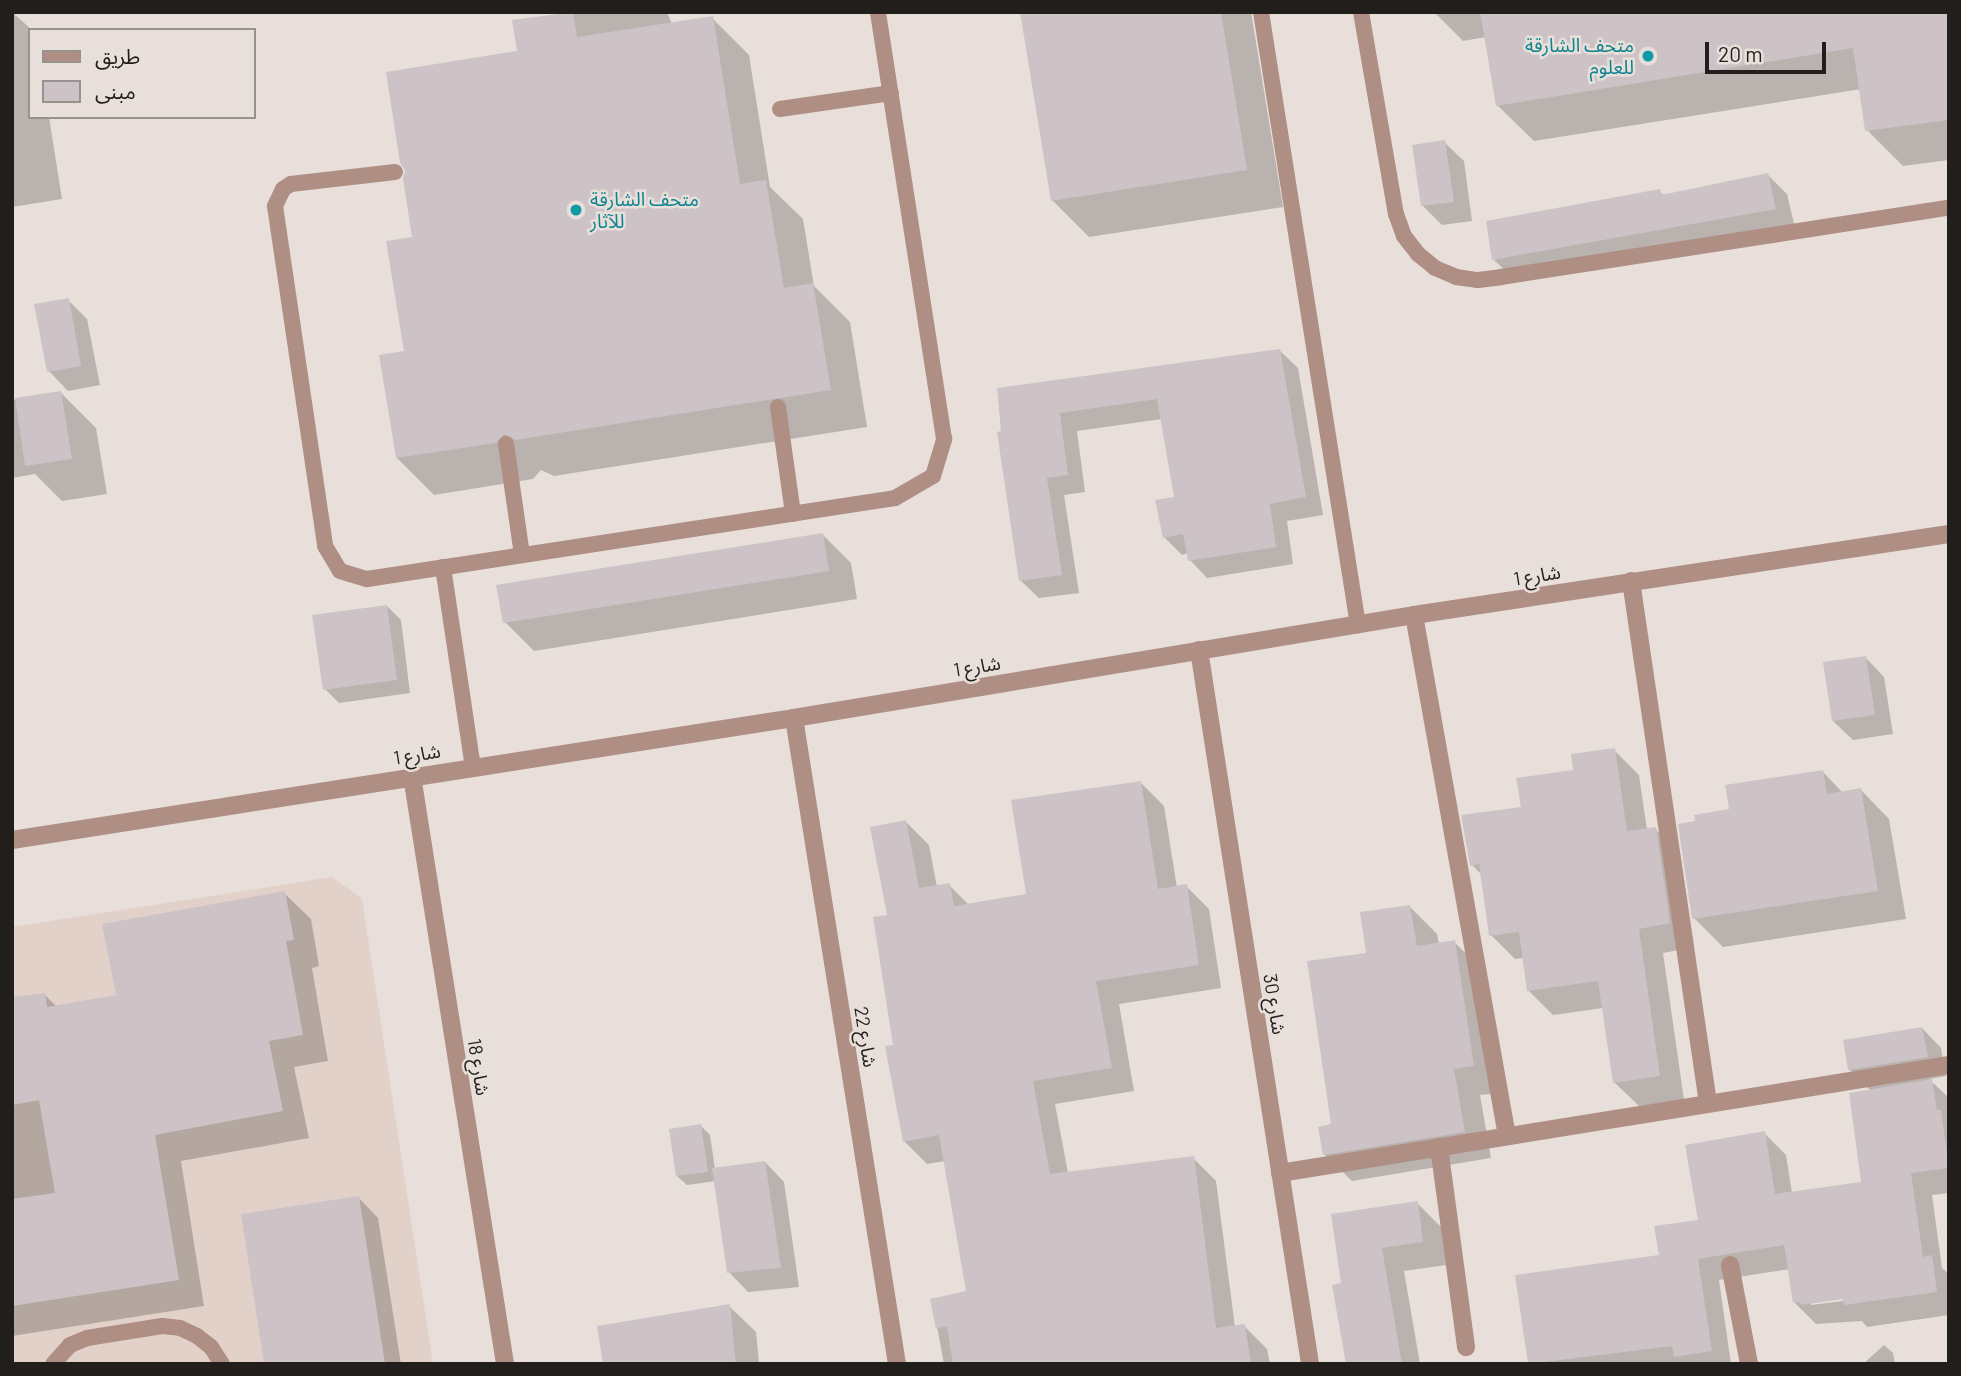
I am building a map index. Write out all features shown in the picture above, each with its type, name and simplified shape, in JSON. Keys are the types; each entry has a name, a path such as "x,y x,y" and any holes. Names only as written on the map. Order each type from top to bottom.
{"street":[{"name":"شارع 1","path":"12,840 794,718 1414,615 1949,534"},
{"path":"1631,581 1708,1104"},
{"path":"1414,615 1507,1136"},
{"name":"شارع 30","path":"1199,650 1310,1364"},
{"name":"شارع 22","path":"794,718 897,1364"},
{"name":"شارع 18","path":"412,776 505,1364"},
{"path":"1280,1173 1949,1065"},
{"path":"1439,1147 1466,1347"},
{"path":"1730,1265 1749,1364"}],"lane":[{"path":"395,172 291,184 277,197 275,215 325,546 330,559 340,570 367,579 895,498 933,476 941,458 944,439 943,416 878,12"},
{"path":"1261,12 1358,625"},
{"path":"1361,12 1396,214 1404,236 1418,254 1435,268 1456,277 1490,278 1949,208"},
{"path":"780,109 891,93"},
{"path":"778,407 793,514"},
{"path":"506,444 522,555"},
{"path":"443,567 473,767"},
{"path":"53,1364 70,1345 87,1338 162,1326 180,1328 197,1336 211,1347 222,1364"}],"shaded area":[{"path":"332,877 362,899 433,1364 12,1364 12,927"}],"building":[{"name":"متحف الشارقة للآثار","path":"573,12 577,37 713,16 740,184 766,180 784,288 813,283 831,390 515,440 504,434 496,443 396,458 379,355 404,351 386,241 412,237 403,179 405,170 400,163 386,72 517,51 512,20"},
{"path":"1020,12 1221,12 1247,170 1051,201"},
{"name":"متحف الشارقة للعلوم","path":"1480,12 1949,12 1949,120 1865,131 1853,48 1496,106"},
{"path":"1445,140 1454,202 1421,206 1412,145"},
{"path":"1768,173 1776,209 1492,260 1486,221 1660,189 1661,195"},
{"path":"69,298 81,366 47,372 34,304"},
{"path":"1280,349 1306,497 1270,504 1276,547 1188,561 1183,534 1163,538 1155,500 1174,497 1157,399 1060,413 1068,475 1047,478 1062,575 1019,581 997,432 1001,431 997,388"},
{"path":"61,391 72,459 25,466 15,398"},
{"path":"823,533 829,571 503,623 496,585"},
{"path":"387,605 397,680 323,690 312,615"},
{"path":"1866,656 1875,715 1832,721 1823,662"},
{"path":"1615,748 1627,831 1656,827 1670,923 1639,929 1660,1076 1613,1083 1598,981 1527,991 1519,932 1489,936 1479,864 1470,866 1461,815 1521,807 1516,778 1573,770 1571,754"},
{"path":"1823,770 1827,794 1861,788 1878,891 1692,919 1678,824 1695,821 1694,815 1729,809 1725,785"},
{"path":"1141,781 1158,889 1187,884 1199,965 1096,981 1112,1068 1033,1081 1050,1174 1194,1156 1216,1328 1245,1324 1251,1364 953,1364 947,1326 936,1329 930,1299 966,1291 939,1135 903,1142 885,1046 893,1045 873,917 887,915 870,827 906,820 919,888 950,883 954,906 1026,894 1011,800"},
{"path":"285,891 294,940 286,941 303,1035 269,1041 283,1111 155,1135 179,1280 12,1306 12,1199 55,1193 39,1100 12,1105 12,997 45,993 47,1007 116,995 102,924"},
{"path":"1410,905 1417,946 1455,940 1474,1066 1454,1069 1465,1132 1323,1155 1318,1127 1331,1124 1307,961 1366,953 1360,912"},
{"path":"1922,1027 1928,1057 1848,1070 1843,1040"},
{"path":"1932,1079 1937,1110 1941,1110 1949,1168 1911,1173 1923,1257 1932,1255 1937,1292 1844,1305 1843,1299 1801,1305 1800,1302 1793,1303 1784,1245 1698,1259 1712,1351 1674,1357 1672,1346 1528,1364 1515,1275 1659,1255 1654,1226 1698,1220 1685,1145 1765,1131 1775,1194 1861,1182 1849,1093"},
{"path":"701,1124 708,1172 676,1176 669,1129"},
{"path":"765,1161 781,1268 727,1273 712,1168"},
{"path":"359,1196 385,1364 264,1364 241,1214"},
{"path":"1418,1201 1423,1242 1382,1248 1402,1364 1346,1364 1332,1285 1341,1283 1331,1214"},
{"path":"730,1304 736,1364 603,1364 597,1326"}],"place":[{"name":"متحف الشارقة للعلوم","path":"1648,56"},
{"name":"متحف الشارقة للآثار","path":"576,210"}]}
